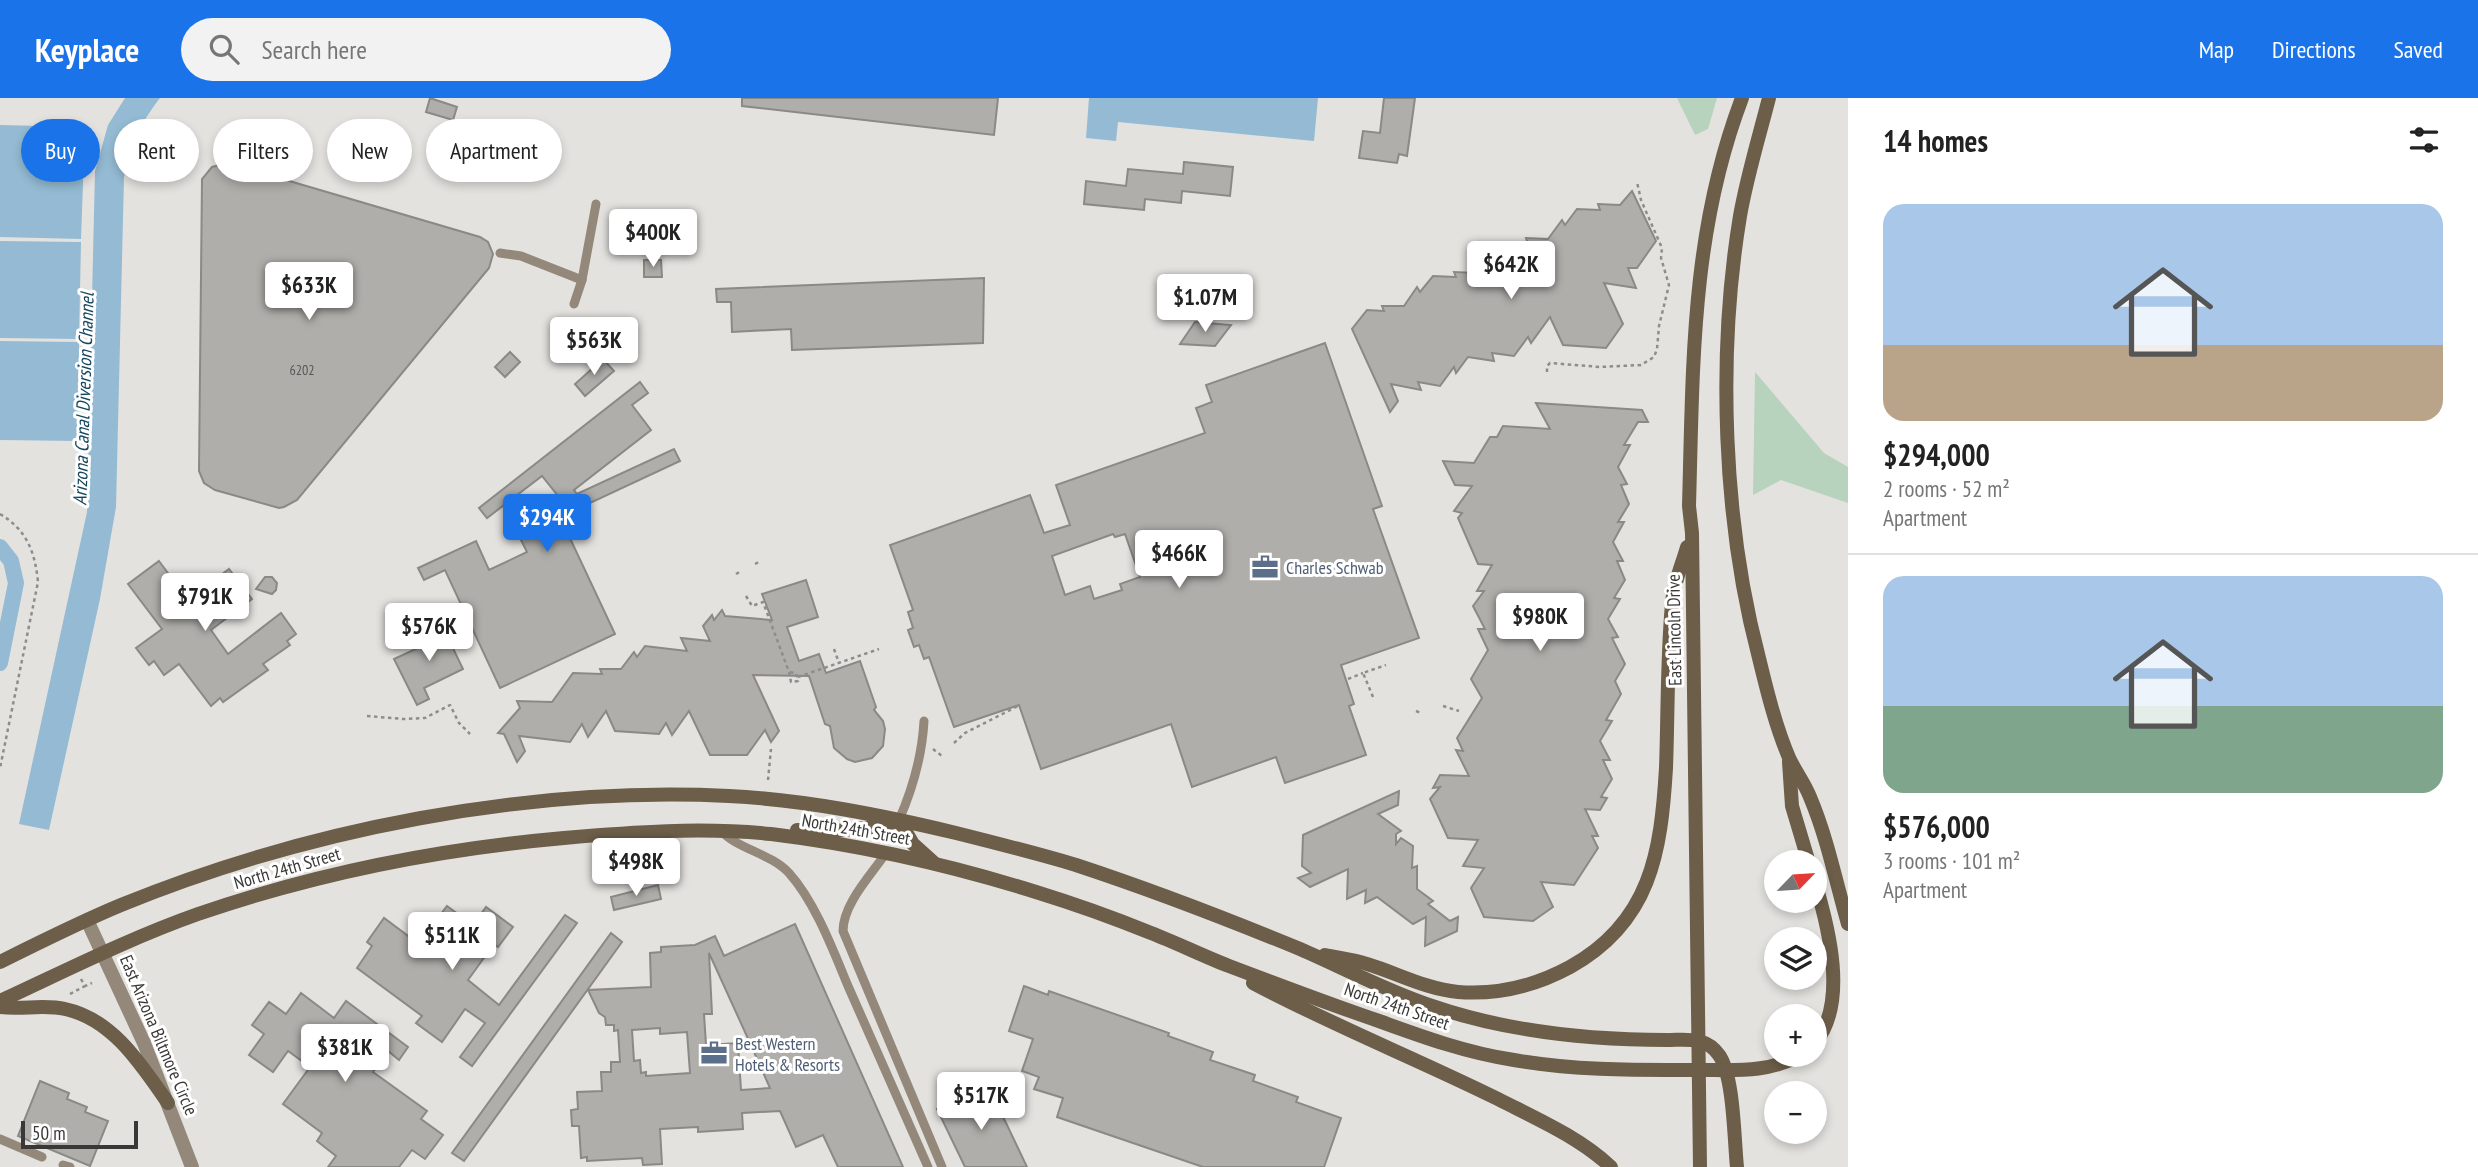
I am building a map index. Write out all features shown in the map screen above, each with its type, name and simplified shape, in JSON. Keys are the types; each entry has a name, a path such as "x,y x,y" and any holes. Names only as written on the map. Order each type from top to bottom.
{"main road":[{"name":"East Lincoln Drive","path":"1700,1167 1692,533 1689,506 1698,284 1722,155 1742,98"},
{"path":"1769,98 1740,216 1733,272 1728,337 1733,507 1745,597 1759,659 1789,758 1810,797 1848,924"},
{"path":"1304,951 1364,963 1433,988 1478,992 1517,988 1547,979 1580,962 1608,938 1640,898 1654,867 1658,850 1664,810 1672,601 1692,533"},
{"path":"1789,758 1792,806 1805,850"},
{"name":"North 24th Street","path":"0,962 87,919 197,877 317,841 406,820 516,805 639,796 728,796 814,804 899,820 1034,852 1127,882 1304,951 1406,997 1482,1022 1569,1035 1631,1040 1698,1039"},
{"path":"747,832 771,828 848,831 899,820 913,844 934,864"},
{"name":"North 24th Street","path":"0,1001 103,953 197,915 333,874 482,845 603,834 721,831 747,832 886,853 1039,893 1151,933 1225,965 1361,1015 1469,1051 1514,1060 1610,1071 1744,1072 1769,1067"},
{"path":"1822,914 1837,975 1836,999 1827,1023"},
{"path":"1225,965 1245,979 1295,1005 1458,1079 1558,1129 1611,1167"},
{"path":"0,1007 65,1009 96,1022 129,1051 168,1103"},
{"path":"1698,1039 1710,1044 1717,1051 1727,1072 1737,1167"}],"street":[{"name":"East Arizona Biltmore Circle","path":"87,919 144,1043 192,1167"}],"lane":[{"path":"574,304 582,280 596,204"},
{"path":"500,253 521,256 582,280"},
{"path":"899,820 917,772 924,721"},
{"path":"721,831 732,842 785,868 801,889 832,949 928,1167"},
{"path":"886,853 850,904 843,919 843,931 942,1167"},
{"path":"0,1139 41,1157"}],"path":[{"path":"1547,372 1547,366 1556,362 1600,367 1641,365 1654,357 1669,285 1661,258 1662,248 1641,200 1637,183"},
{"path":"0,514 24,534 36,559 38,582 0,768"},
{"path":"755,564 761,561"},
{"path":"736,574 741,571"},
{"path":"746,596 752,606 763,602 791,682 798,681 796,673 789,672"},
{"path":"834,649 839,663"},
{"path":"797,677 879,649"},
{"path":"1349,678 1386,665"},
{"path":"1363,673 1373,697"},
{"path":"367,716 425,718 450,705 459,723 470,734"},
{"path":"954,743 965,733 1018,706"},
{"path":"1443,706 1459,711"},
{"path":"1416,711 1421,713"},
{"path":"933,748 942,756"},
{"path":"768,780 771,749"},
{"path":"938,752 945,751"},
{"path":"81,979 85,986"},
{"path":"67,1001 69,994 92,983"}],"green space":[{"path":"1677,98 1717,98 1708,129 1695,135"},
{"path":"1755,372 1824,453 1848,467 1848,503 1781,480 1753,495"}],"water":[{"path":"125,98 160,98 146,119 114,119 114,182 124,182 116,507 100,599 49,830 19,824 87,512 95,182 100,182 100,153 108,125"},
{"path":"1089,98 1318,98 1314,141 1118,122 1116,141 1086,138"},
{"path":"0,125 21,125 21,182 83,182 81,239 0,237"},
{"path":"0,241 81,242 79,339 0,338"},
{"path":"0,341 79,342 78,441 0,440"}],"building":[{"path":"430,98 457,107 453,119 426,112"},
{"path":"742,98 998,98 994,135 742,106"},
{"path":"1384,98 1415,98 1407,156 1399,154 1397,163 1359,158 1363,131 1380,133"},
{"path":"1184,162 1233,167 1230,196 1182,191 1181,203 1145,199 1144,210 1084,204 1086,181 1126,186 1128,169 1183,174"},
{"path":"212,167 213,182 293,182 480,237 488,242 493,254 489,268 297,500 284,507 279,508 215,490 204,483 199,471 202,179"},
{"path":"1632,191 1656,241 1637,268 1628,268 1636,288 1604,283 1623,324 1606,348 1563,345 1550,317 1531,343 1528,337 1514,356 1492,353 1494,361 1468,357 1456,373 1454,367 1440,386 1418,382 1421,390 1391,384 1398,401 1390,412 1352,329 1367,310 1384,311 1382,306 1404,306 1417,287 1420,292 1433,276 1456,277 1454,272 1477,273 1490,255 1493,260 1506,243 1528,244 1526,238 1548,239 1562,220 1565,225 1577,209 1600,210 1598,204 1620,205"},
{"path":"644,260 661,260 662,277 644,277"},
{"path":"984,278 983,343 792,350 791,329 732,332 731,302 717,302 716,289"},
{"path":"1195,322 1231,325 1215,346 1180,344"},
{"name":"Charles Schwab","path":"1325,343 1382,506 1373,509 1419,638 1341,665 1354,704 1349,706 1366,755 1285,783 1276,757 1192,787 1171,724 1041,769 1019,705 954,727 929,657 924,659 919,645 914,647 908,630 913,628 908,612 913,610 890,545 1030,495 1044,533 1070,525 1056,485 1205,433 1196,408 1212,402 1206,385","holes":["1113,534 1115,537 1125,534 1140,577 1120,584 1122,590 1094,599 1090,586 1065,595 1052,556"]},
{"path":"510,352 520,362 505,377 495,367"},
{"path":"603,359 614,371 585,396 575,384"},
{"path":"640,382 648,393 632,405 651,430 574,490 577,494 674,449 680,461 560,517 615,634 500,688 445,570 424,580 418,568 476,541 489,570 527,552 513,524 562,501 542,476 487,518 479,508"},
{"path":"1536,403 1642,410 1648,422 1638,422 1624,445 1630,445 1618,467 1627,484 1621,485 1629,504 1618,522 1624,522 1613,542 1623,561 1617,561 1625,580 1614,598 1620,599 1608,619 1618,637 1612,638 1625,664 1615,681 1621,694 1606,720 1612,721 1600,741 1610,760 1603,760 1612,779 1601,797 1607,798 1600,810 1585,809 1598,836 1592,836 1598,848 1574,885 1541,882 1553,907 1533,921 1484,917 1471,888 1484,868 1463,866 1478,840 1448,838 1430,799 1440,787 1433,788 1440,775 1469,776 1456,750 1463,751 1457,738 1482,698 1471,679 1488,650 1478,629 1485,629 1473,606 1484,591 1477,591 1492,565 1478,564 1458,518 1462,513 1454,511 1472,486 1455,485 1443,461 1474,463 1490,437 1497,437 1503,426 1550,429"},
{"path":"159,561 188,600 229,569 252,599 211,630 228,654 281,613 296,634 287,641 290,645 263,664 268,670 223,702 220,698 211,706 179,664 164,675 154,661 149,665 136,648 162,629 128,584"},
{"path":"265,577 272,577 277,583 272,594 256,589"},
{"path":"806,580 818,617 787,627 799,661 819,654 826,673 860,661 876,707 874,710 883,721 885,729 883,746 872,758 855,762 834,748 830,726 825,724 809,676 753,675 779,731 771,742 765,730 747,755 710,755 689,711 672,735 666,723 659,734 615,731 606,711 588,737 582,724 570,742 519,736 525,751 517,762 504,734 498,733 520,708 517,701 552,702 573,673 602,674 600,669 621,669 634,652 637,657 645,646 687,651 681,638 710,641 703,626 712,615 714,620 722,610 725,616 772,620 762,594"},
{"path":"438,617 463,669 424,688 429,699 417,705 394,659 435,640 426,623"},
{"path":"1399,791 1398,805 1378,814 1401,831 1396,834 1396,844 1401,838 1413,846 1412,868 1417,866 1417,889 1433,901 1428,904 1450,921 1458,917 1457,931 1425,946 1426,917 1413,924 1377,897 1365,903 1366,890 1347,899 1348,869 1310,887 1298,878 1311,873 1302,866 1303,835"},
{"path":"658,885 661,899 614,910 611,897"},
{"path":"447,906 473,925 486,907 513,927 498,947 494,944 468,980 499,1005 565,915 577,923 472,1066 460,1057 485,1023 465,1009 442,1042 416,1023 422,1016 357,968 372,946 367,942 384,918 419,944"},
{"path":"795,924 903,1167 838,1167 823,1135 796,1147 780,1111 742,1113 743,1129 698,1132 698,1127 660,1129 662,1164 643,1165 642,1158 587,1161 587,1157 581,1158 579,1126 572,1126 571,1110 578,1109 577,1092 602,1091 601,1072 611,1072 611,1062 620,1062 618,1030 614,1031 614,1025 606,1025 605,1017 599,1013 588,990 651,987 650,953 661,952 661,947 695,945 715,936 724,956","holes":["709,953 750,1043 770,1088 741,1090 738,1043 706,1045 704,1014 712,1014","660,1028 660,1034 687,1032 690,1073 646,1076 646,1072 641,1073 640,1060 634,1061 632,1030"]},
{"path":"611,933 622,942 464,1161 452,1153"},
{"path":"1024,986 1048,995 1049,991 1169,1033 1168,1036 1213,1052 1210,1060 1255,1075 1253,1081 1298,1097 1296,1102 1341,1118 1324,1167 1203,1167 1057,1117 1063,1098 1034,1089 1039,1077 1022,1071 1033,1039 1009,1031"},
{"path":"301,993 334,1018 346,1001 408,1047 399,1060 388,1051 373,1072 427,1111 421,1119 443,1135 425,1159 412,1150 399,1167 328,1167 336,1156 317,1141 322,1133 283,1104 310,1067 288,1051 273,1072 249,1055 264,1034 252,1025 269,1002 286,1014"},
{"path":"40,1081 69,1093 67,1099 87,1107 85,1112 108,1121 90,1166 18,1136"},
{"path":"988,1085 1027,1167 965,1167 937,1109"}],"waterway":[{"path":"0,547 11,561 16,583 0,663"}],"place":[{"name":"Charles Schwab","path":"1265,567"},
{"name":"Best Western Hotels & Resorts","path":"714,1053"}],"water label":[{"name":"Arizona Canal Diversion Channel","path":"83,399"}]}
